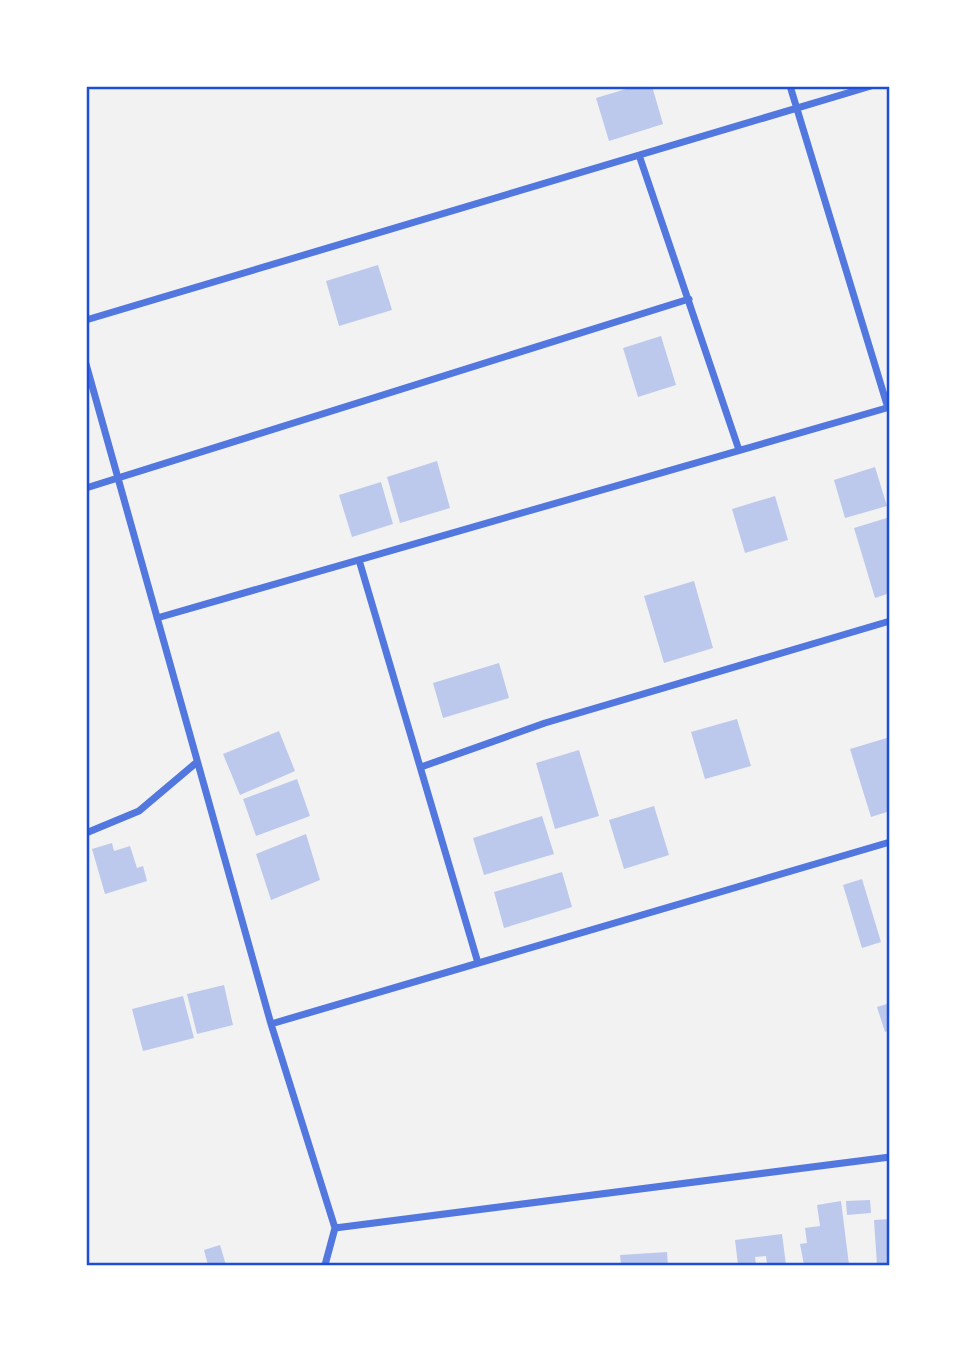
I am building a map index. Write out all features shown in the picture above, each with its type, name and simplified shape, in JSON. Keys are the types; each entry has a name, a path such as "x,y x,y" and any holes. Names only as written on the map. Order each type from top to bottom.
{"street":[{"path":"157,618 889,407 790,86"},
{"path":"86,320 872,86"},
{"path":"639,155 739,450"},
{"path":"86,488 689,299"},
{"path":"86,364 271,1024 335,1228 325,1265"},
{"path":"359,560 478,963"},
{"path":"421,767 545,723 890,621"},
{"path":"86,833 139,811 197,762"},
{"path":"271,1024 890,842"},
{"path":"335,1228 890,1157"}],"building":[{"path":"636,86 652,86 663,124 609,141 596,98"},
{"path":"378,265 392,310 339,326 326,281"},
{"path":"661,336 676,385 638,397 623,348"},
{"path":"437,461 450,508 400,523 387,477"},
{"path":"875,467 887,506 845,518 834,480"},
{"path":"381,482 393,524 352,537 339,495"},
{"path":"775,496 788,540 745,553 732,509"},
{"path":"890,517 890,593 875,598 854,528"},
{"path":"694,581 713,648 664,663 644,596"},
{"path":"499,663 509,698 443,718 433,683"},
{"path":"737,719 751,766 705,779 691,732"},
{"path":"279,731 295,771 240,795 223,754"},
{"path":"890,737 890,811 871,817 850,749"},
{"path":"579,750 599,816 555,829 536,763"},
{"path":"297,779 310,816 256,836 243,799"},
{"path":"654,806 669,855 624,869 609,820"},
{"path":"542,816 554,854 484,875 473,838"},
{"path":"306,834 320,880 271,900 256,854"},
{"path":"112,843 114,851 130,846 137,868 143,866 147,881 105,894 92,849"},
{"path":"562,872 572,907 504,928 494,892"},
{"path":"862,879 881,942 862,948 843,885"},
{"path":"224,985 233,1025 197,1034 187,994"},
{"path":"183,996 194,1038 143,1051 132,1009"},
{"path":"890,1003 890,1030 885,1032 877,1007"},
{"path":"870,1200 871,1213 847,1215 846,1201"},
{"path":"841,1201 849,1265 804,1265 800,1244 807,1243 805,1228 820,1226 817,1205"},
{"path":"890,1219 890,1265 877,1265 874,1220"},
{"path":"782,1234 786,1265 767,1265 766,1256 755,1257 756,1265 738,1265 735,1240"},
{"path":"220,1245 226,1265 208,1265 204,1250"},
{"path":"667,1252 668,1265 621,1265 620,1255"}]}
